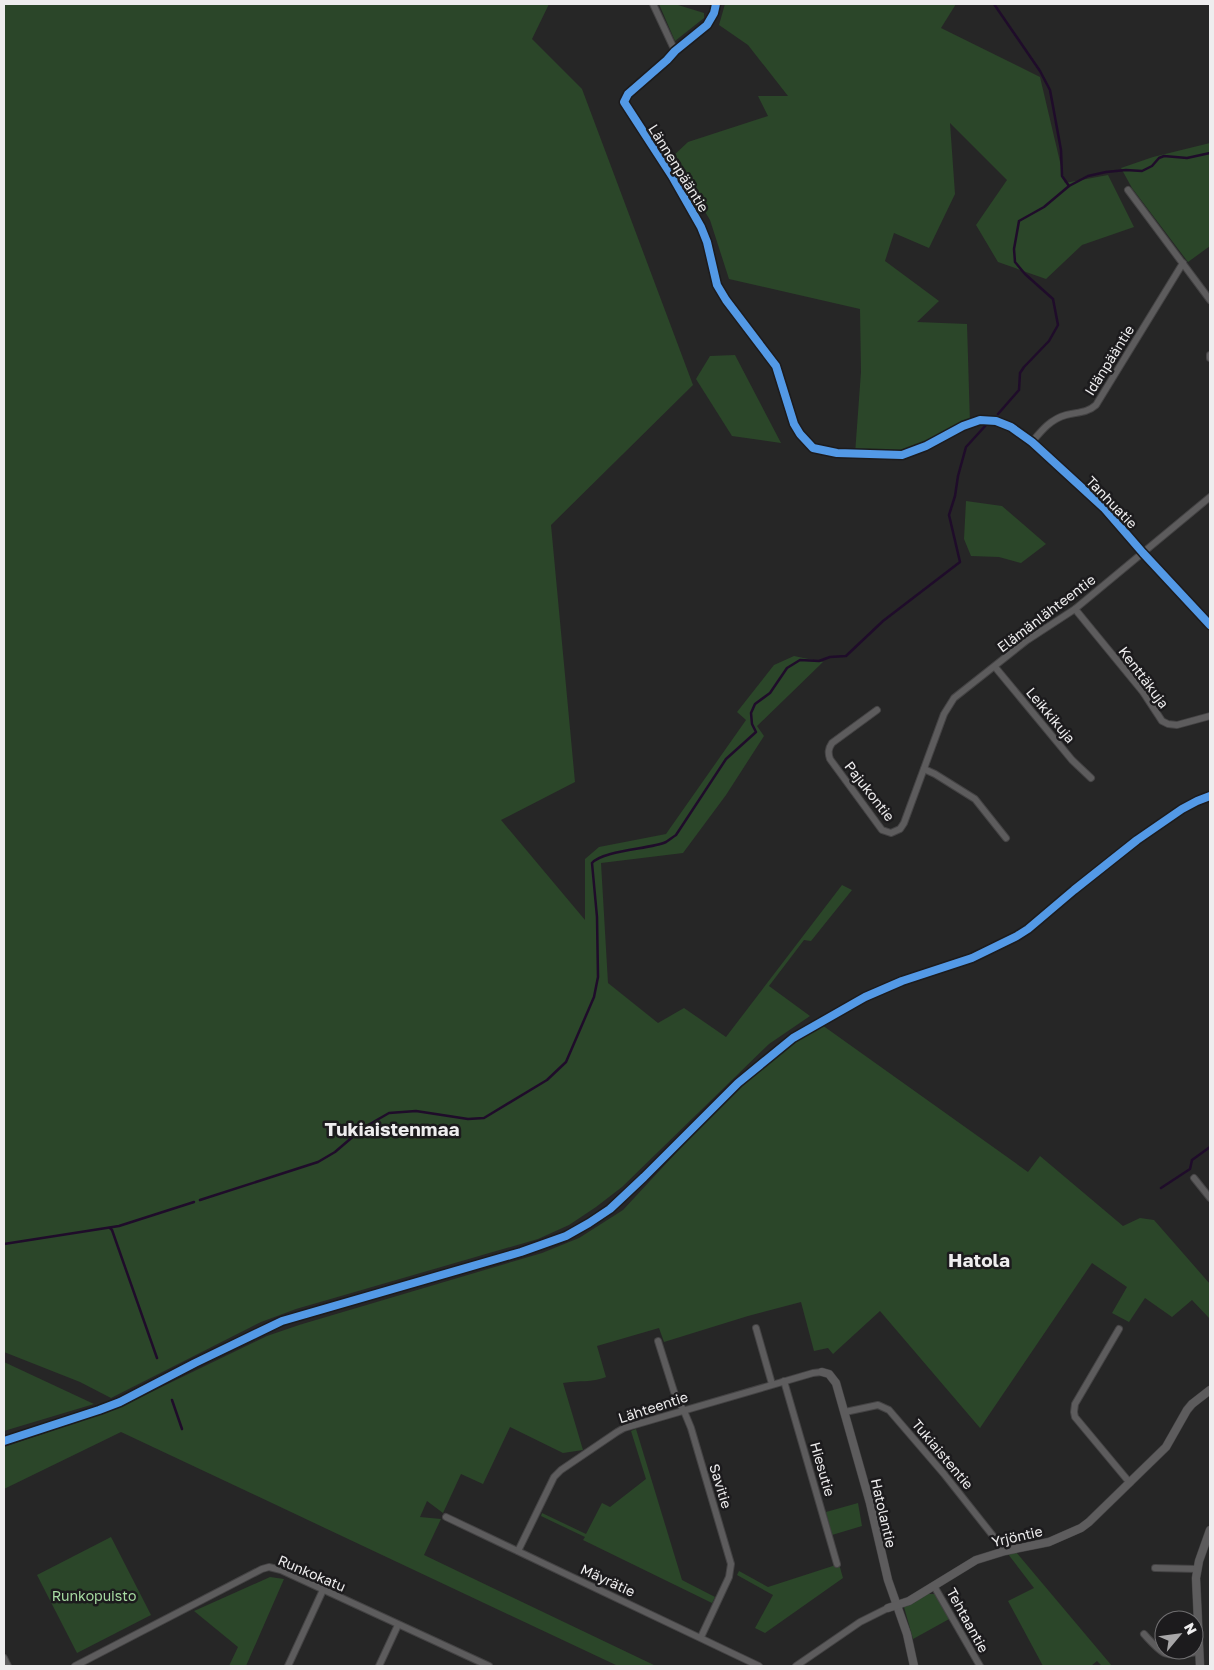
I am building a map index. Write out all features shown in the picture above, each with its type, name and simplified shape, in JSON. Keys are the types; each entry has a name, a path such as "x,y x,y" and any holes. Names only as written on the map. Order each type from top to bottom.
{"street":[{"path":"653,4 675,51 707,25 714,13 716,4"},
{"name":"Lännenpääntie","path":"675,51 628,94 624,102 672,176 700,227 707,242 717,285 726,300 776,366 794,424 800,434 813,448 837,453 902,455 926,446 963,426 980,420"},
{"path":"1128,190 1210,300"},
{"name":"Idänpääntie","path":"1032,442 1049,423 1066,415 1088,411 1096,405 1183,263"},
{"name":"Tanhuatie","path":"980,420 1002,423 1032,442 1104,508 1210,626"},
{"name":"Elämänlähteentie","path":"924,768 946,709 954,698 1026,641 1076,609 1210,497"},
{"name":"Kenttäkuja","path":"1076,609 1143,692 1162,721 1177,725 1210,716"},
{"name":"Leikkikuja","path":"995,667 1069,756 1090,778"},
{"name":"Pajukontie","path":"877,710 832,743 828,753 830,759 885,832 893,832 903,826 924,768"},
{"path":"924,768 975,800 1006,838"},
{"path":"1194,1178 1210,1198"},
{"path":"756,1328 772,1384"},
{"path":"1119,1329 1075,1404 1074,1412 1075,1417 1130,1483"},
{"name":"Savitie","path":"658,1342 676,1398 684,1410 691,1428 731,1564 729,1577 701,1637"},
{"name":"Lähteentie","path":"518,1551 554,1477 560,1470 621,1430 772,1384 822,1372"},
{"name":"Hatolantie","path":"822,1372 829,1374 834,1380 845,1412 884,1562 896,1605 907,1634 914,1666"},
{"name":"Hiesutie","path":"784,1381 837,1564"},
{"name":"Yrjöntie","path":"796,1666 860,1622 888,1608 909,1601 976,1560 1005,1551 1049,1542 1081,1528 1100,1512 1166,1447 1192,1404 1210,1390"},
{"name":"Tukiaistentie","path":"845,1412 872,1406 883,1406 889,1410 944,1474 1005,1551"},
{"name":"Mäyrätie","path":"446,1517 759,1666"},
{"path":"1197,1610 1197,1569 1210,1530"},
{"name":"Runkokatu","path":"75,1666 269,1567 398,1625 474,1663 489,1666"},
{"path":"1155,1568 1197,1569"},
{"name":"Tehtaantie","path":"934,1586 980,1666"},
{"path":"288,1666 322,1590"},
{"path":"379,1666 398,1625"},
{"path":"1144,1634 1154,1645"},
{"path":"4,1658 8,1666"}],"green space":[{"path":"4,4 549,4 532,39 582,89 693,385 551,525 575,782 501,820 585,920 585,859 599,847 666,834 746,720 737,712 774,665 794,656 823,662 757,726 764,736 726,795 683,853 601,863 608,983 658,1023 684,1008 726,1037 842,885 852,890 811,941 804,940 769,986 810,1016 769,1044 622,1187 596,1207 569,1225 538,1239 296,1309 261,1322 111,1398 80,1382 4,1352"},
{"path":"659,4 678,4 704,13 704,18 675,41"},
{"path":"725,4 956,4 941,28 1040,77 1065,183 1108,175 1134,227 1082,245 1046,279 998,262 976,225 1007,180 950,123 955,194 929,248 894,233 885,261 939,301 917,322 967,324 970,424 902,455 855,454 861,372 860,309 729,279 710,220 672,157 688,142 768,116 758,96 788,96 748,45 719,25"},
{"path":"1210,143 1210,246 1188,262 1132,188 1121,168 1153,157"},
{"path":"735,355 781,443 732,436 696,379 710,356"},
{"path":"966,501 1002,506 1046,544 1021,563 999,557 971,556 964,539"},
{"path":"822,1025 1028,1172 1040,1156 1123,1226 1140,1218 1154,1220 1210,1284 1210,1319 1192,1300 1172,1317 1145,1298 1129,1322 1112,1313 1127,1287 1092,1263 980,1428 880,1311 833,1354 828,1348 814,1351 801,1302 664,1342 659,1328 597,1346 606,1377 563,1383 583,1450 563,1453 510,1427 483,1484 461,1474 443,1513 427,1501 420,1517 441,1519 424,1555 656,1666 618,1666 121,1432 4,1489 4,1447 116,1409 267,1336 542,1253 579,1238 623,1210 739,1085 800,1037"},
{"path":"4,1362 94,1404 4,1431"},
{"path":"636,1429 682,1580 715,1597 712,1603 583,1540 585,1537 541,1516 542,1513 586,1534 602,1503 610,1507 646,1479 631,1431"},
{"path":"858,1503 862,1526 832,1535 826,1512"},
{"name":"Runkopuisto","path":"111,1537 151,1615 77,1653 37,1575"},
{"path":"1016,1552 1112,1666 1102,1666 1097,1661 1091,1666 1043,1666 1008,1601 1034,1588 1008,1554"},
{"path":"839,1564 843,1578 765,1633 755,1628 773,1595 737,1575 739,1571 768,1587"},
{"path":"270,1577 284,1579 246,1666 229,1666 238,1647 194,1611"},
{"path":"928,1594 935,1594 951,1618 913,1639 904,1607"}],"waterway":[{"path":"994,4 1040,71 1050,90 1061,150 1062,176 1069,186"},
{"path":"998,414 1019,390 1020,373 1024,367 1049,341 1058,325 1053,299 1025,274 1015,262 1014,249 1019,221 1044,207 1069,186 1088,176 1126,170 1142,171 1152,166 1159,158 1164,156 1187,158 1210,153"},
{"path":"200,1200 318,1162 335,1152 363,1128 389,1113 416,1111 468,1119 484,1118 547,1080 566,1062 594,997 598,977 597,917 592,863 616,852 666,842 676,835 726,759 756,732 752,724 751,713 755,704 770,693 787,668 800,660 819,661 830,657 846,656 883,621 960,562 949,515 966,447 987,424"},
{"path":"1161,1188 1190,1169 1192,1160 1210,1147"},
{"path":"4,1244 119,1226 194,1202"},
{"path":"110,1228 157,1358"},
{"path":"172,1400 182,1429"}],"cycle path":[{"path":"716,4 714,13 707,25 628,94 624,102 672,176 701,227 707,242 717,285 726,300 776,366 794,424 800,434 813,448 837,453 902,455 926,446 963,426 980,420 996,421 1011,427 1032,442 1104,508 1210,625"},
{"path":"4,1441 120,1402 282,1321 521,1252 566,1236 610,1209 738,1083 793,1038 865,997 902,981 972,958 1017,936 1137,840 1182,809 1210,796"}],"district":[{"name":"Tukiaistenmaa","path":"392,1128"},
{"name":"Hatola","path":"979,1259"}]}
